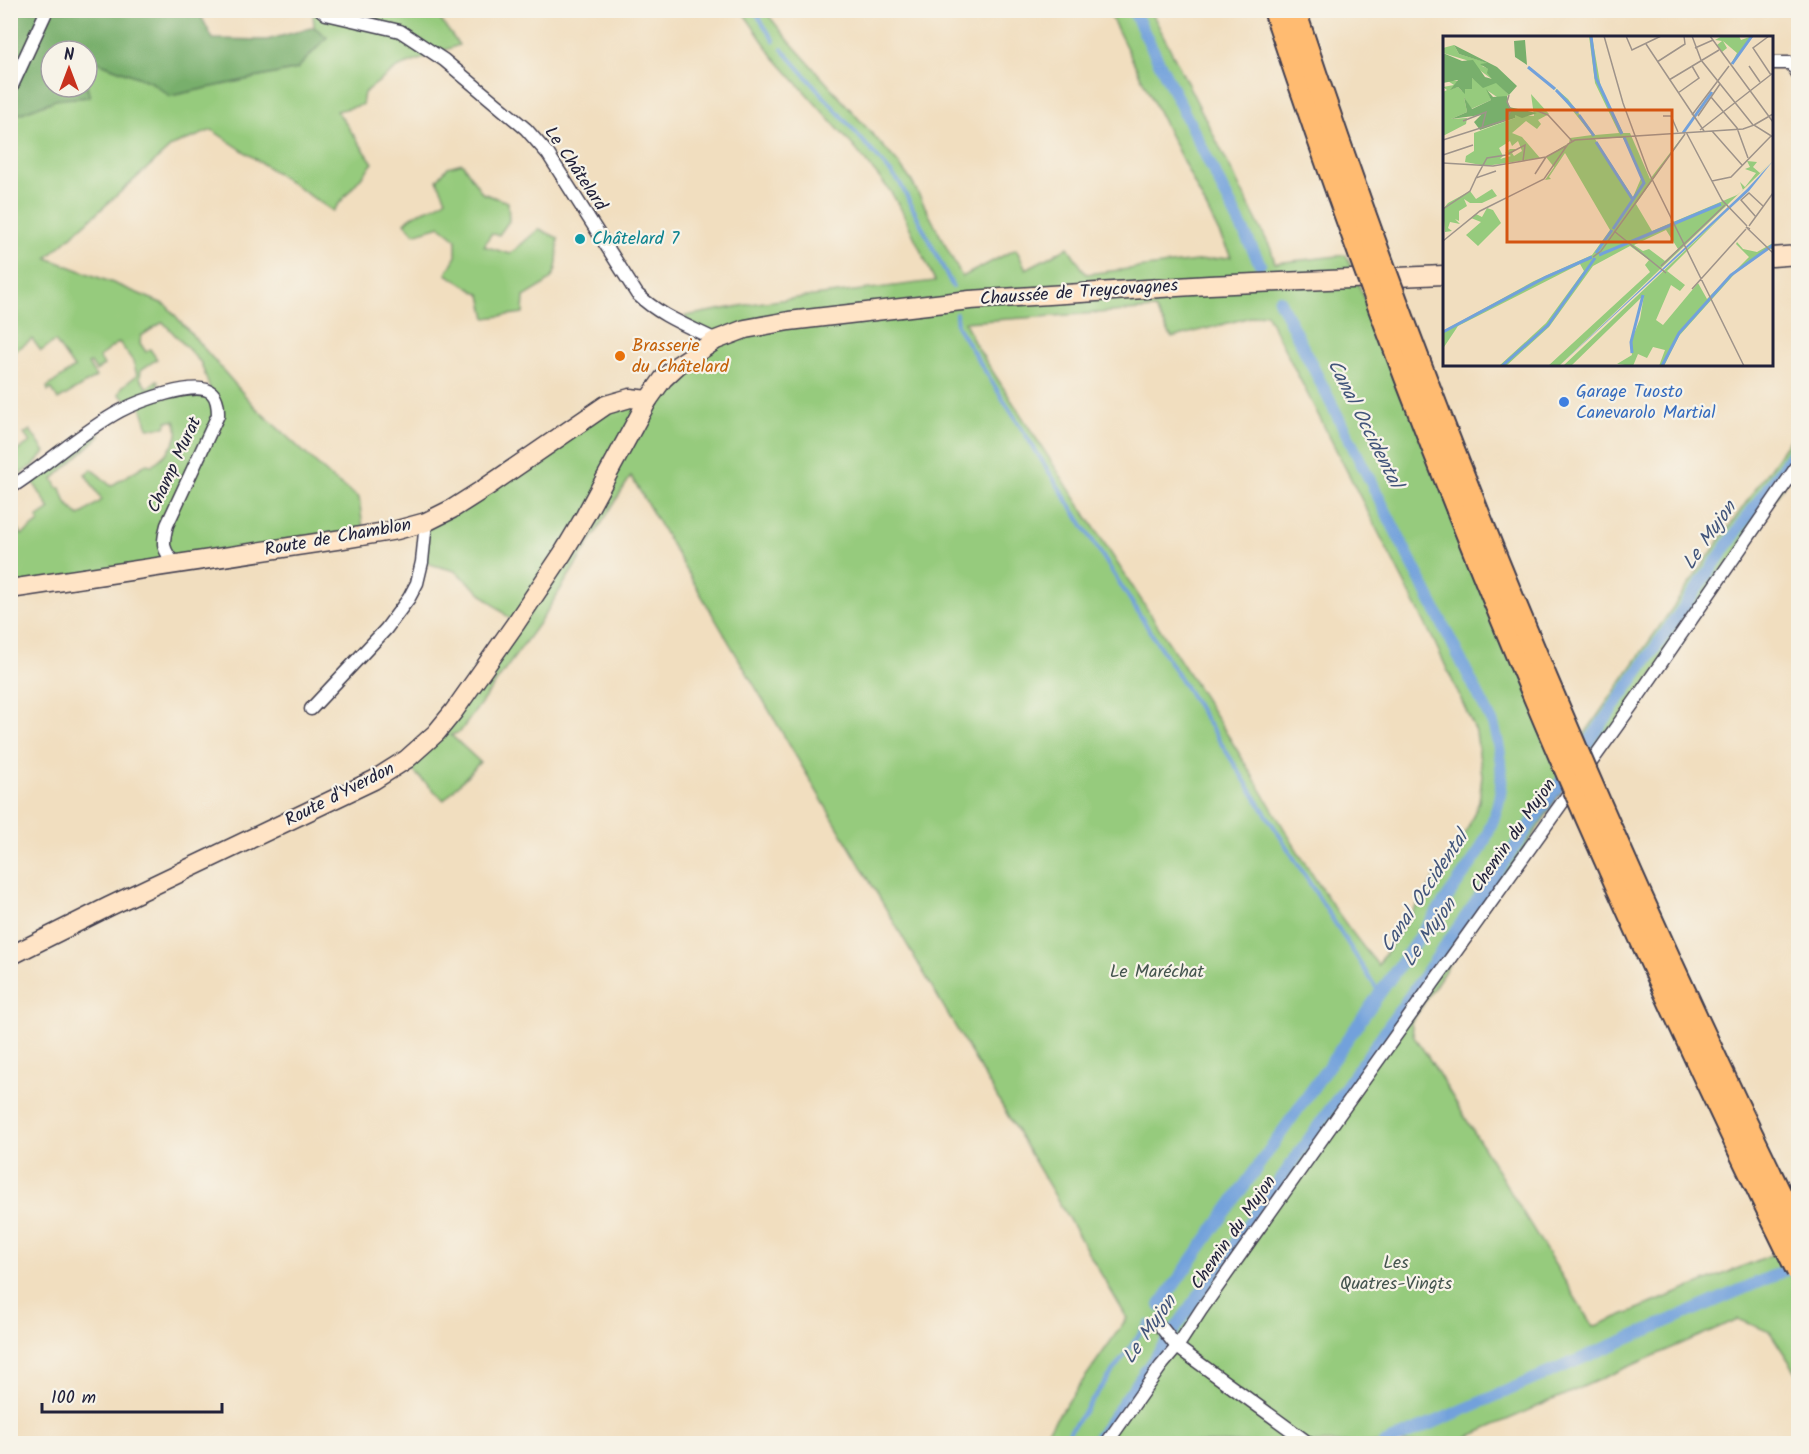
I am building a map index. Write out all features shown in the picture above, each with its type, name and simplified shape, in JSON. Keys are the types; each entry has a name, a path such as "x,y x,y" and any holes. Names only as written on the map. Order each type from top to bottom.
{"highway":[{"path":"1275,10 1377,303 1500,616 1621,898 1798,1271"},
{"path":"1294,10 1393,295 1513,602 1690,1007 1798,1231"}],"main road":[{"path":"1773,257 1798,255"},
{"name":"Chaussée de Treycovagnes","path":"716,340 745,329 789,321 970,300 1209,285 1443,275"},
{"path":"648,400 663,379 678,364 716,340"},
{"name":"Route de Chamblon","path":"10,589 397,530 426,522 485,488 606,405 630,398 648,400"},
{"name":"Route d'Yverdon","path":"10,956 374,780 407,759 436,734 516,623 585,516 648,400"}],"street":[{"path":"10,90 47,10"},
{"name":"Le Châtelard","path":"321,10 326,14 400,31 444,60 526,129 548,154 637,294 667,317 716,340"},
{"path":"1773,63 1791,63 1798,74"},
{"name":"Champ Murat","path":"10,488 121,411 196,387 211,393 218,403 218,415 167,525 164,537 165,552 175,564"},
{"name":"Chemin du Mujon","path":"1106,1443 1161,1366 1178,1347 1201,1310 1556,808 1637,698 1798,465"},
{"path":"311,709 386,629 409,598 417,584 422,562 426,522"},
{"path":"1162,1328 1178,1347 1310,1443"}],"green space":[{"path":"10,11 194,11 200,14 213,39 267,40 314,27 327,37 297,69 170,96 151,82 99,62 99,39 39,39 39,99 58,99 11,117"},
{"path":"313,11 434,11 459,45 397,68 364,93 362,105 337,111 373,163 333,211 212,130 172,146 47,258 166,305 255,407 334,480 359,498 364,535 11,589 11,520 22,535 39,522 37,518 50,509 29,476 94,428 100,436 53,479 58,488 61,488 66,503 79,516 102,500 85,474 92,469 111,486 146,464 152,465 172,446 177,434 175,421 167,421 165,427 148,428 140,403 156,398 211,392 201,363 163,322 141,336 140,343 146,352 150,349 157,359 141,370 140,378 147,388 157,380 159,383 154,392 134,400 127,401 119,394 122,387 137,375 133,361 119,342 99,357 104,365 96,371 91,363 88,364 96,377 58,400 52,389 48,391 47,387 74,368 55,341 41,351 32,339 11,354 11,117 58,99 99,99 99,62 151,82 170,96 297,69 327,37 314,27"},
{"path":"742,11 765,11 899,164 912,182 962,277 1016,249 1026,269 1068,247 1086,274 1231,257 1108,11 1151,11 1271,249 1275,263 1346,255 1563,765 1798,428 1798,465 1637,698 1567,783 1411,1023 1414,1037 1593,1327 1798,1244 1798,1375 1770,1332 1738,1319 1454,1443 1039,1443 1127,1318 631,476 542,619 460,732 451,735 480,762 444,800 415,773 407,759 516,624 455,571 422,562 426,522 606,405 648,400 716,340 689,328 685,316 757,303 935,281 891,192 773,56","holes":["1155,309 1172,338 1266,313 1435,643 1476,732 1482,776 1479,801 1468,828 1378,965 1315,878 1222,726 975,344 965,322"]},
{"path":"462,163 482,193 508,202 509,221 499,235 491,234 484,246 510,254 539,229 558,238 556,269 544,285 524,297 523,313 486,318 481,295 446,274 456,256 456,239 440,226 414,234 405,223 415,215 446,199 437,180 448,167"},
{"path":"30,430 45,452 34,465 11,480 11,455 30,442 24,434"}],"waterway":[{"path":"754,10 774,41"},
{"name":"Canal Occidental","path":"1133,10 1260,264"},
{"path":"782,49 900,183 953,287"},
{"name":"Canal Occidental","path":"1160,1305 1478,854 1498,806 1502,776 1493,724 1279,300"},
{"path":"956,314 957,326 980,363 1380,994"},
{"name":"Le Mujon","path":"1094,1444 1798,445"},
{"path":"1384,1444 1798,1265"},
{"name":"Canal Occidental","path":"1061,1444 1148,1322"}],"place":[{"name":"Châtelard 7","path":"580,239"},
{"name":"Brasserie du Châtelard","path":"620,356"},
{"name":"Garage Tuosto Canevarolo Martial","path":"1564,402"}],"park label":[{"name":"Le Maréchat","path":"1157,972"},
{"name":"Les Quatres-Vingts","path":"1396,1273"}]}
